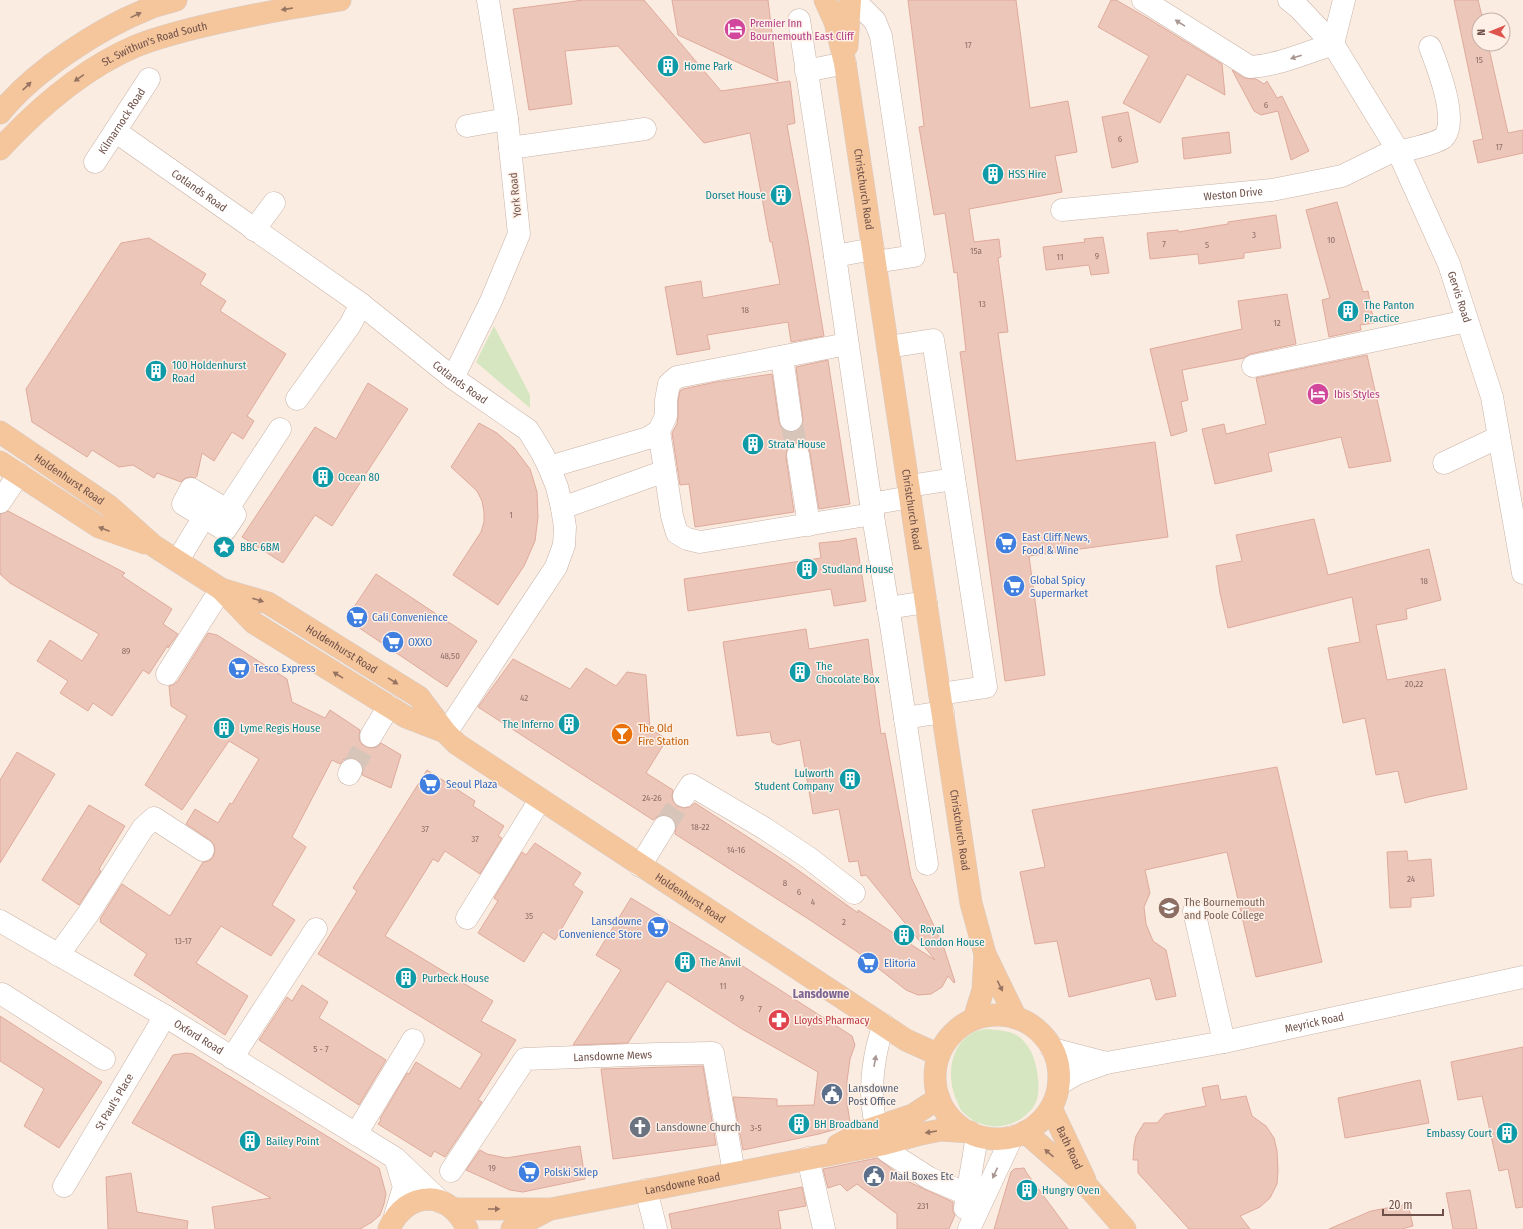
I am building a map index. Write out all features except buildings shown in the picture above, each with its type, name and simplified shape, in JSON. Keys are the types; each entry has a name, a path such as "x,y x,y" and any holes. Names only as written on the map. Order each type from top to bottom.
{"main road":[{"path":"0,113 38,76 72,51 112,26 150,8 176,0"},
{"name":"St. Swithun's Road South","path":"0,149 20,127 79,78 135,46 159,38 243,17 340,0"},
{"name":"Christchurch Road","path":"825,0 835,22 845,63 971,904 985,954 1016,1018"},
{"name":"Christchurch Road","path":"845,63 850,0"},
{"name":"Holdenhurst Road","path":"0,432 109,506 154,546"},
{"name":"Holdenhurst Road","path":"0,462 99,527 154,546 178,560 221,589 254,623 406,717 446,732"},
{"name":"Holdenhurst Road","path":"221,589 268,603 419,697 457,744 884,1026 906,1040 939,1055"},
{"name":"Christchurch Road","path":"974,1019 983,990 985,954"},
{"path":"985,1015 1016,1018 1031,1025 1043,1035 1052,1049 1058,1066 1059,1084 1056,1097 1051,1108 1040,1122 1018,1135 994,1139 973,1134 956,1124 946,1112 939,1098 936,1084 939,1055 949,1038 963,1025 974,1019 985,1015"},
{"name":"Lansdowne Road","path":"391,1226 404,1207 416,1201 428,1199 448,1205 551,1209 811,1157 882,1135 939,1098"},
{"name":"Bath Road","path":"1051,1108 1089,1188"},
{"name":"Lansdowne Road","path":"882,1135 921,1134 941,1130 973,1134"},
{"name":"Bath Road","path":"1018,1135 1089,1188 1125,1229"},
{"path":"448,1205 462,1219 467,1229"},
{"name":"Lansdowne Road","path":"512,1229 551,1209"}],"street":[{"name":"York Road","path":"453,378 491,301 519,234 507,119 488,0"},
{"path":"835,256 914,256 881,36 875,21 854,0"},
{"path":"1143,0 1250,67 1265,66 1333,44 1344,0"},
{"name":"Gervis Road","path":"1289,0 1299,8 1333,44 1398,150 1449,264 1492,397 1523,574"},
{"path":"799,20 927,864"},
{"name":"Weston Drive","path":"1062,210 1272,190 1342,176 1398,150 1438,141 1447,133 1449,127 1448,107 1439,72 1430,47"},
{"path":"806,71 845,63"},
{"name":"Kilmarnock Road","path":"95,162 149,79"},
{"path":"467,126 507,119"},
{"path":"510,148 645,129"},
{"name":"Cotlands Road","path":"115,131 361,304 453,378 528,430 542,453 557,487 565,527 564,545 556,567 446,732"},
{"path":"254,230 274,203"},
{"path":"297,399 350,325 361,304"},
{"path":"1253,366 1397,338 1467,321"},
{"path":"888,347 933,340 986,687 905,718"},
{"path":"549,467 648,438 659,431 666,416 666,400 669,384 677,377 847,344"},
{"path":"782,357 791,420"},
{"path":"227,510 280,429"},
{"path":"659,431 672,516 677,533 688,539 700,542 809,525 872,509 909,492 954,479"},
{"path":"1444,463 1499,437"},
{"path":"798,455 809,525"},
{"path":"562,508 665,471"},
{"path":"0,502 19,474"},
{"path":"191,489 235,515 225,530 204,517 183,504 191,489"},
{"path":"178,560 204,517"},
{"path":"166,674 221,589"},
{"path":"888,608 926,602"},
{"path":"371,736 389,706"},
{"path":"684,796 691,785 764,828 810,858 854,893"},
{"path":"467,918 540,800"},
{"path":"58,955 88,914 143,828 154,818 203,850"},
{"path":"640,866 664,827"},
{"path":"1194,911 1224,1042"},
{"name":"Oxford Road","path":"0,921 165,1016 395,1158 448,1205"},
{"path":"232,1058 316,929"},
{"name":"Meyrick Road","path":"1059,1084 1076,1074 1106,1063 1224,1042 1523,977"},
{"path":"2,994 104,1059 107,1066 130,1075"},
{"name":"St Paul's Place","path":"64,1186 165,1016"},
{"path":"884,1026 880,1037 872,1089 874,1117 887,1151 929,1178 967,1194"},
{"path":"356,1134 412,1040"},
{"name":"Meyrick Road","path":"1052,1049 1106,1063"},
{"name":"Lansdowne Mews","path":"452,1171 525,1059 713,1053 734,1173"},
{"path":"963,1229 973,1134"},
{"path":"968,1229 1018,1135"},
{"path":"811,1157 824,1229"},
{"path":"391,1226 404,1187 395,1158"},
{"path":"646,1190 656,1229"}],"green space":[{"path":"494,326 530,395 530,408 476,362"},
{"path":"986,1029 1007,1031 1018,1036 1029,1047 1037,1070 1038,1094 1035,1105 1022,1118 1007,1125 990,1126 974,1121 967,1116 961,1110 951,1082 952,1064 958,1047 973,1033"}],"tunnel":[{"path":"791,420 798,455"},
{"path":"351,770 371,736"},
{"path":"664,827 684,796"}],"place":[{"name":"Premier Inn Bournemouth East Cliff","path":"735,29"},
{"name":"Home Park","path":"668,66"},
{"name":"HSS Hire","path":"993,174"},
{"name":"Dorset House","path":"781,195"},
{"name":"The Panton Practice","path":"1348,311"},
{"name":"100 Holdenhurst Road","path":"156,371"},
{"name":"Ibis Styles","path":"1318,394"},
{"name":"Strata House","path":"753,444"},
{"name":"Ocean 80","path":"323,477"},
{"name":"East Cliff News, Food & Wine","path":"1006,543"},
{"name":"BBC 6BM","path":"224,547"},
{"name":"Studland House","path":"807,569"},
{"name":"Global Spicy Supermarket","path":"1014,586"},
{"name":"Cali Convenience","path":"357,617"},
{"name":"OXXO","path":"393,642"},
{"name":"Tesco Express","path":"239,668"},
{"name":"The Chocolate Box","path":"800,672"},
{"name":"The Inferno","path":"569,724"},
{"name":"Lyme Regis House","path":"224,728"},
{"name":"The Old Fire Station","path":"622,734"},
{"name":"Lulworth Student Company","path":"850,779"},
{"name":"Seoul Plaza","path":"430,784"},
{"name":"The Bournemouth and Poole College","path":"1169,908"},
{"name":"Lansdowne Convenience Store","path":"658,927"},
{"name":"Royal London House","path":"904,935"},
{"name":"The Anvil","path":"685,962"},
{"name":"Elitoria","path":"868,963"},
{"name":"Purbeck House","path":"406,978"},
{"name":"Lloyds Pharmacy","path":"779,1020"},
{"name":"Lansdowne Post Office","path":"832,1094"},
{"name":"BH Broadband","path":"799,1124"},
{"name":"Lansdowne Church","path":"640,1127"},
{"name":"Embassy Court","path":"1507,1133"},
{"name":"Bailey Point","path":"250,1141"},
{"name":"Polski Sklep","path":"529,1172"},
{"name":"Mail Boxes Etc","path":"874,1176"},
{"name":"Hungry Oven","path":"1027,1190"}],"district":[{"name":"Lansdowne","path":"821,994"}]}
